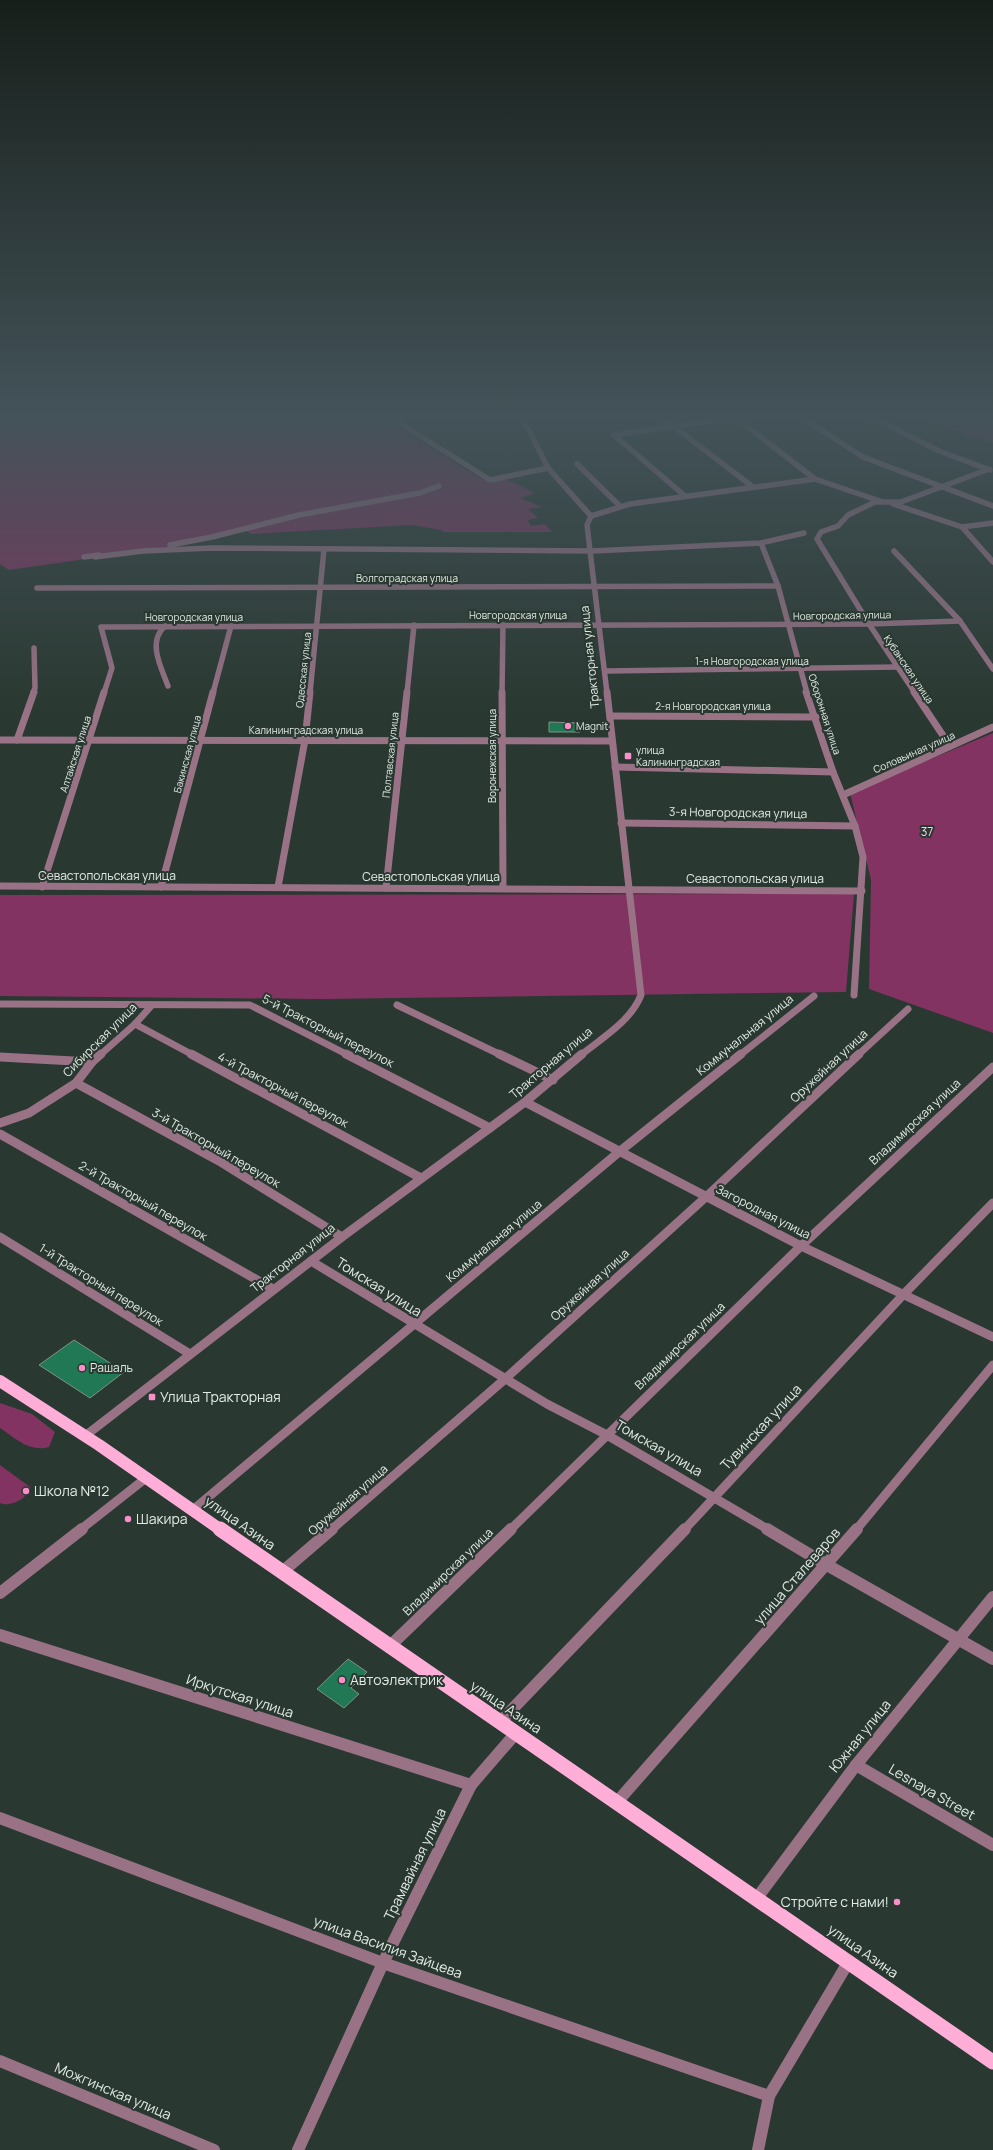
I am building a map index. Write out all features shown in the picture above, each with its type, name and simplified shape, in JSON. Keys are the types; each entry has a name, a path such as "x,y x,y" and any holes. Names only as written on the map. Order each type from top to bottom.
{"main road":[{"name":"улица Азина","path":"0,1381 194,1509 389,1647 850,1960 993,2062"}],"street":[{"path":"84,556 202,541 240,529 299,515"},
{"name":"Кубанская улица","path":"848,515 838,526 821,532 817,539 869,624 950,746"},
{"path":"923,515 962,528 993,524"},
{"name":"Тракторная улица","path":"85,1436 342,1236 526,1102 622,1021 637,1005 641,995 612,741 601,624 592,551 587,525 591,516"},
{"path":"962,528 992,560"},
{"path":"95,558 143,550 212,548 592,551 761,543 804,533"},
{"path":"202,541 212,548"},
{"name":"Оборонная улица","path":"761,543 778,586 789,624 799,670 816,717 833,772 855,826 863,857 862,891 854,995"},
{"name":"Одесская улица","path":"278,887 305,740 322,588 324,549"},
{"path":"894,551 960,621 993,669"},
{"name":"Волгоградская улица","path":"37,588 111,586 322,588 778,586"},
{"name":"Новгородская улица","path":"100,627 503,624 869,624 960,621"},
{"name":"Воронежская улица","path":"503,624 503,888"},
{"name":"Полтавская улица","path":"386,888 414,625"},
{"path":"165,626 157,634 154,643 168,686"},
{"name":"Бакинская улица","path":"161,887 231,626"},
{"name":"Алтайская улица","path":"42,887 90,741 112,668 100,627"},
{"path":"17,740 36,688 34,648"},
{"name":"1-я Новгородская улица","path":"606,671 799,670 898,667"},
{"name":"2-я Новгородская улица","path":"610,716 816,717"},
{"name":"Соловьиная улица","path":"843,795 993,728"},
{"name":"Калининградская улица","path":"0,740 612,741"},
{"path":"615,767 833,772"},
{"name":"3-я Новгородская улица","path":"621,823 855,826"},
{"name":"Севастопольская улица","path":"0,886 862,891"},
{"name":"Коммунальная улица","path":"194,1509 620,1152 814,996"},
{"name":"5-й Тракторный переулок","path":"0,1004 250,1005 490,1128"},
{"name":"Сибирская улица","path":"0,1123 29,1113 76,1082 92,1062 134,1024 152,1005"},
{"path":"397,1005 553,1080"},
{"name":"Оружейная улица","path":"282,1572 505,1379 707,1196 908,1009"},
{"name":"4-й Тракторный переулок","path":"134,1024 421,1178"},
{"path":"0,1057 92,1062"},
{"name":"Владимирская улица","path":"389,1647 801,1246 993,1067"},
{"name":"3-й Тракторный переулок","path":"76,1082 219,1161 342,1236"},
{"name":"Загородная улица","path":"526,1102 801,1246 993,1337"},
{"name":"2-й Тракторный переулок","path":"0,1134 274,1290"},
{"name":"Тувинская улица","path":"500,1722 715,1497 903,1295 993,1203"},
{"name":"1-й Тракторный переулок","path":"0,1237 190,1354"},
{"name":"Томская улица","path":"311,1261 547,1404 607,1435 715,1497 827,1565 993,1659"},
{"name":"улица Сталеваров","path":"617,1802 827,1565 993,1365"},
{"path":"0,1593 146,1478"},
{"name":"Южная улица","path":"757,1898 856,1765 993,1598"},
{"name":"Иркутская улица","path":"0,1635 471,1785"},
{"name":"Трамвайная улица","path":"298,2150 383,1963 471,1785 516,1733"},
{"name":"Lesnaya Street","path":"856,1765 993,1845"},
{"name":"улица Василия Зайцева","path":"0,1818 383,1963 769,2096"},
{"path":"758,2150 769,2096 850,1960"},
{"name":"Можгинская улица","path":"0,2061 214,2150"}],"green space":[{"path":"0,515 535,515 538,518 528,520 531,526 545,524 552,532 443,532 441,530 412,525 251,534 243,529 216,535 190,544 9,570 0,564"},
{"name":"37","path":"993,733 993,1033 869,989 871,880 850,793"},
{"path":"854,894 846,992 322,999 0,996 0,895"},
{"path":"0,1403 32,1414 55,1432 49,1447 35,1448 23,1444 0,1428"},
{"path":"0,1465 30,1487 27,1494 19,1501 9,1504 0,1503"}],"building":[{"name":"Magnit","path":"549,722 580,723 580,732 549,732"},
{"name":"Рашаль","path":"74,1340 124,1372 90,1398 39,1365"},
{"name":"Автоэлектрик","path":"348,1659 367,1672 351,1688 359,1694 344,1708 317,1689"}],"place":[{"name":"Magnit","path":"568,726"},
{"name":"улица Калининградская","path":"628,756"},
{"name":"Рашаль","path":"82,1368"},
{"name":"Улица Тракторная","path":"152,1397"},
{"name":"Школа №12","path":"26,1491"},
{"name":"Шакира","path":"128,1519"},
{"name":"Автоэлектрик","path":"342,1680"},
{"name":"Стройте с нами!","path":"897,1902"}]}
